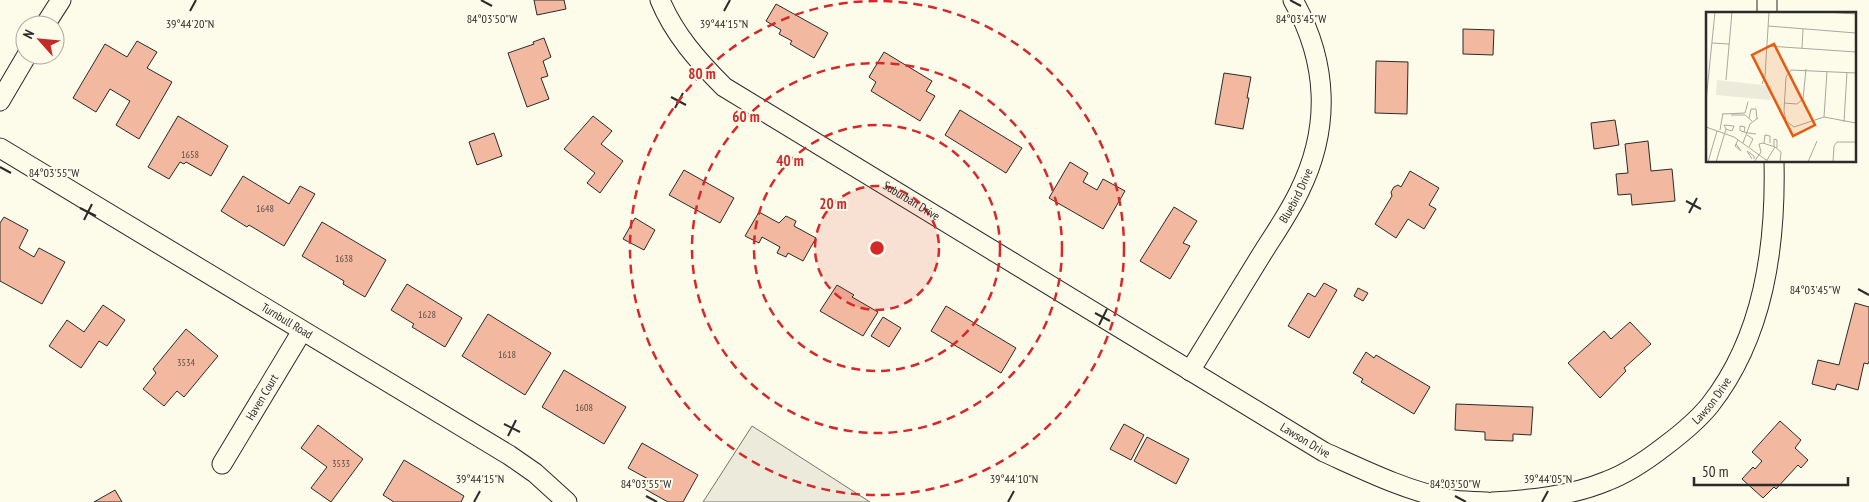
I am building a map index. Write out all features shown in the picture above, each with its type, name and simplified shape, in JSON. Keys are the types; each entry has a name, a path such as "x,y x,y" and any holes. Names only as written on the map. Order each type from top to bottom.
{"street":[{"path":"51,15 60,0"},
{"name":"Suburban Drive","path":"660,0 677,32 700,63 724,87 1190,371"},
{"name":"Bluebird Drive","path":"1190,371 1292,206 1312,162 1320,131 1322,96 1320,75 1311,37 1303,17 1293,0"},
{"path":"0,101 21,65"},
{"name":"Turnbull Road","path":"0,148 509,455 535,473 567,502"},
{"name":"Lawson Drive","path":"1492,502 1552,496 1607,481 1650,458 1685,430 1709,406 1740,356 1762,296 1771,244 1774,162"},
{"name":"Haven Court","path":"222,464 302,331"},
{"name":"Lawson Drive","path":"1190,371 1324,452 1371,474 1423,493 1450,500 1487,502"}],"shaded area":[{"path":"752,426 870,502 703,502"}],"building":[{"path":"534,0 564,0 566,9 537,15"},
{"path":"776,4 828,33 814,58 790,44 792,41 779,34 781,30 766,21"},
{"path":"1463,29 1494,30 1493,55 1463,54"},
{"path":"544,38 551,57 543,61 548,76 541,78 549,99 527,107 508,53 534,44 533,42"},
{"path":"137,41 157,52 147,68 172,82 139,139 116,125 130,101 110,89 96,112 73,98 105,44 127,57"},
{"path":"884,52 932,81 926,91 935,96 920,121 871,91 876,82 869,77"},
{"path":"1376,61 1408,62 1407,114 1375,113"},
{"path":"1224,73 1251,77 1243,129 1215,124"},
{"path":"960,110 1022,148 1006,173 945,135"},
{"path":"178,116 228,146 211,176 186,162 184,164 180,162 169,179 148,167"},
{"path":"593,116 612,131 601,144 623,161 600,193 587,183 595,173 564,149"},
{"path":"1615,120 1619,145 1594,149 1591,123"},
{"path":"494,133 502,156 477,165 469,142"},
{"path":"1648,141 1651,171 1672,169 1675,201 1632,205 1631,194 1618,195 1616,174 1628,173 1625,144"},
{"path":"1070,162 1088,173 1083,182 1097,190 1103,179 1125,191 1103,229 1049,198"},
{"path":"684,170 734,198 720,223 669,195"},
{"path":"1410,171 1439,188 1429,205 1436,209 1424,229 1408,219 1396,238 1375,224 1392,196 1391,192 1394,187 1398,185 1401,187"},
{"path":"243,176 289,204 300,186 315,194 284,246 221,211"},
{"path":"1174,207 1197,221 1183,243 1190,246 1170,279 1140,261"},
{"path":"759,212 779,223 786,216 796,221 794,226 816,238 803,261 788,253 786,257 777,253 780,247 762,237 759,243 745,236"},
{"path":"4,217 28,230 19,248 34,257 39,248 65,262 42,304 0,281 0,223"},
{"path":"635,218 655,230 644,250 623,239"},
{"path":"322,222 386,260 365,297 343,284 344,281 302,256"},
{"path":"1324,283 1337,290 1309,338 1288,326 1308,293 1315,297"},
{"path":"407,284 462,318 445,347 412,327 414,324 391,310"},
{"path":"837,285 854,295 852,297 878,312 863,336 820,311"},
{"path":"1358,288 1368,293 1363,301 1354,296"},
{"path":"1855,303 1869,307 1869,362 1868,364 1864,363 1858,390 1837,384 1835,390 1812,384 1818,360 1839,365"},
{"path":"103,305 125,320 107,346 99,341 81,368 49,346 67,320 84,332"},
{"path":"946,306 1016,348 1001,373 931,331"},
{"path":"488,314 551,353 525,395 462,356"},
{"path":"883,317 901,328 889,347 871,336"},
{"path":"1630,322 1651,344 1624,368 1626,371 1600,398 1568,363 1604,331 1611,339"},
{"path":"186,329 218,356 184,397 177,391 164,406 143,389 156,373 153,369"},
{"path":"1366,352 1374,358 1376,355 1430,387 1414,414 1361,382 1363,379 1353,373"},
{"path":"564,370 626,407 604,444 542,407"},
{"path":"1456,404 1533,407 1531,435 1513,434 1513,441 1485,440 1485,432 1455,430"},
{"path":"1780,421 1801,440 1795,448 1808,460 1801,468 1798,465 1776,489 1774,487 1763,498 1742,479 1753,467 1755,469 1762,461 1752,452"},
{"path":"1124,424 1144,435 1131,460 1110,449"},
{"path":"318,425 363,459 331,502 311,488 327,467 301,448"},
{"path":"1147,437 1189,459 1176,484 1134,461"},
{"path":"642,443 698,475 683,502 668,502 643,488 648,479 628,468"},
{"path":"404,460 464,496 461,502 394,502 383,495"},
{"path":"115,490 122,502 94,502"}]}
